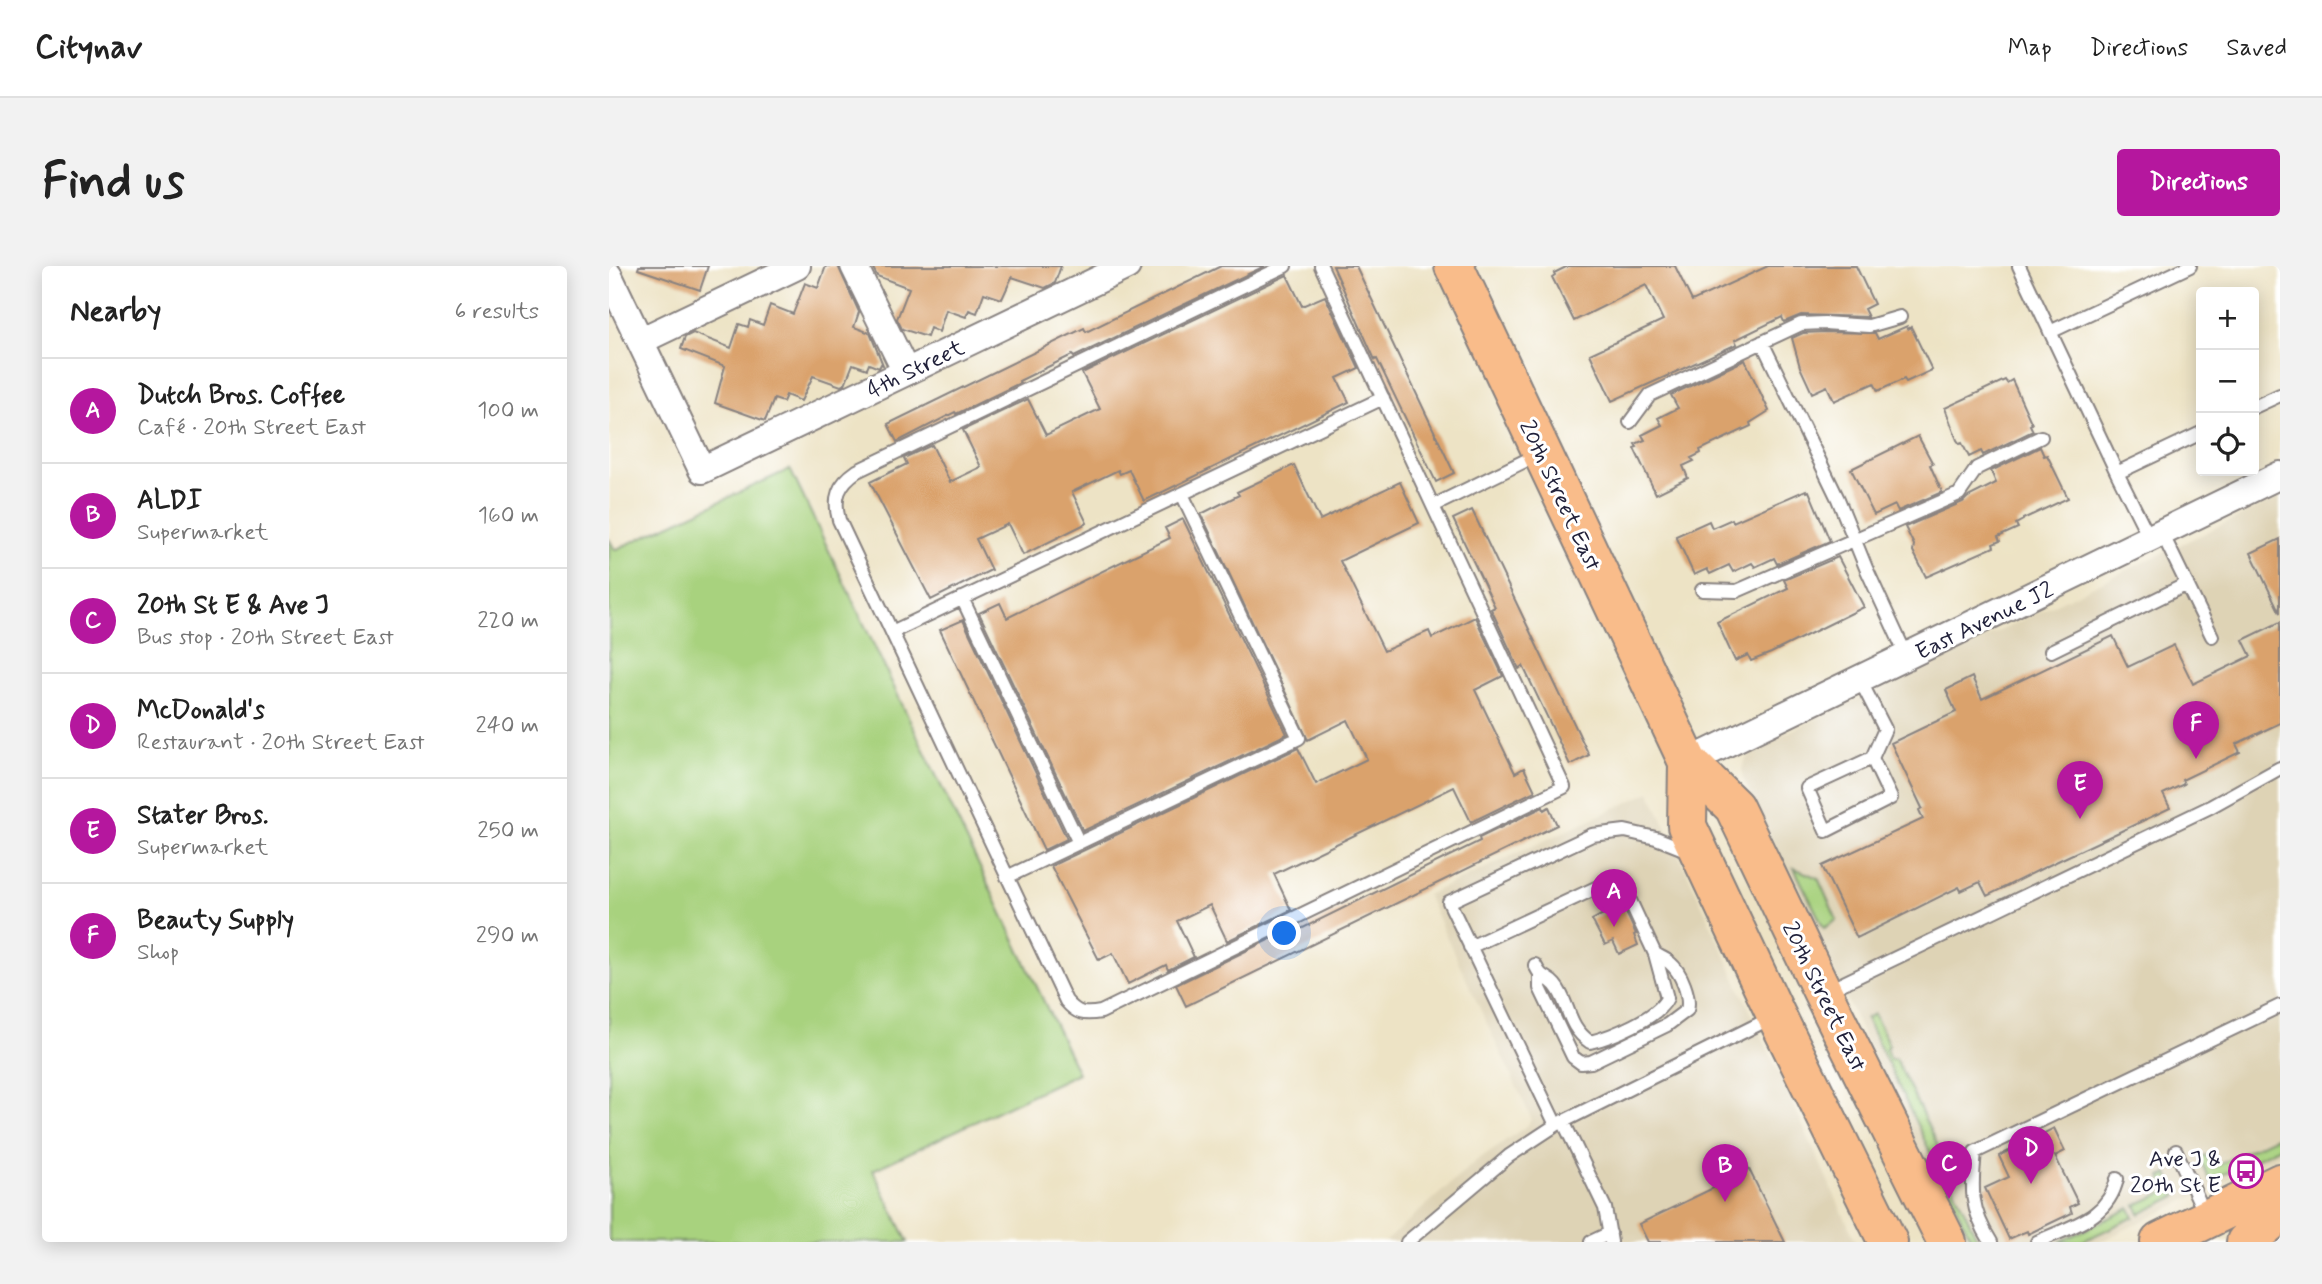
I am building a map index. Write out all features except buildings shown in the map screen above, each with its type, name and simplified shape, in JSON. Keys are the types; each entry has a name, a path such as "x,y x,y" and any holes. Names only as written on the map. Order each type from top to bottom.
{"main road":[{"name":"20th Street East","path":"1454,266 1688,762 1734,807 1947,1242"},
{"name":"20th Street East","path":"1688,762 1687,826 1776,1016 1888,1242"},
{"path":"1705,866 1739,891 1787,982 1803,992 1823,993"},
{"path":"2161,1242 2280,1183"},
{"path":"2247,1242 2280,1213"},
{"path":"2247,1242 2280,1227"}],"street":[{"path":"609,276 640,341 797,266"},
{"path":"854,266 906,372"},
{"name":"4th Street","path":"640,341 702,470 1127,266"},
{"name":"East Avenue J2","path":"1688,762 2280,475"}],"lane":[{"path":"1285,266 847,478 836,494 839,520 1066,1001 1075,1011 1085,1014 1101,1012 1564,787 1321,266"},
{"path":"2019,266 2117,473 2187,584 2212,636"},
{"path":"2050,332 2190,266"},
{"path":"1630,422 1650,395 1801,324 1869,326 1900,317"},
{"path":"1762,342 1838,499 1907,657"},
{"path":"2259,405 2280,395"},
{"path":"892,632 1383,398"},
{"path":"2117,473 2196,434"},
{"path":"1702,590 1737,591 1959,494 1977,468 2041,437"},
{"path":"1433,506 1541,453"},
{"path":"1007,877 1299,738 1182,494"},
{"path":"2051,651 2187,584"},
{"path":"961,598 1079,843"},
{"path":"1860,680 1885,729 1872,758 1807,789 1826,831 1891,798 1872,758"},
{"path":"1823,993 2210,807 2280,768"},
{"path":"1591,1242 1610,1238 1605,1208 1449,902 1592,835 1625,831 1656,838 1705,866"},
{"path":"1470,947 1598,887 1612,884 1623,888 1655,954 1667,998 1663,1007 1653,1014 1590,1042 1575,1027 1554,985 1538,970 1540,988 1573,1057 1581,1063 1591,1062 1667,1026 1687,1010 1688,995 1678,974 1670,963 1655,954"},
{"path":"1991,1242 1975,1208 1971,1188 1975,1152 2280,1006"},
{"path":"1407,1242 1509,1156 1560,1123 1776,1016"},
{"path":"2176,1151 2207,1219"},
{"path":"2038,1242 2102,1210 2112,1198 2117,1179"}],"shaded area":[{"path":"2280,497 2280,1155 2099,1242 1960,1242 1743,778 1742,768 1746,759 1765,743"},
{"path":"1650,792 1856,1242 1385,1242 1476,1161 1528,1125 1531,1118 1427,895"}],"green space":[{"path":"790,469 1078,1073 873,1170 908,1242 609,1242 609,539 615,550"},
{"path":"1794,868 1818,878 1837,920 1824,928"},
{"path":"1874,1014 1889,1045 1886,1049 1890,1059 1896,1059 1945,1161 1942,1163 1979,1242 1973,1242 1866,1018"},
{"path":"2280,1135 2280,1147 2210,1181 2200,1158 2206,1155 2212,1168"},
{"path":"2168,1174 2177,1196 2140,1214 2136,1205 2167,1191 2161,1177"},
{"path":"2130,1208 2134,1217 2081,1242 2059,1242"}],"place":[{"name":"Beauty Supply","path":"2196,759"},
{"name":"Stater Bros.","path":"2080,819"},
{"name":"Dutch Bros. Coffee","path":"1614,927"},
{"name":"Ave J & 20th St E","path":"2246,1171"},
{"name":"McDonald's","path":"2031,1184"},
{"name":"20th St E & Ave J","path":"1949,1199"},
{"name":"ALDI","path":"1725,1202"}]}
